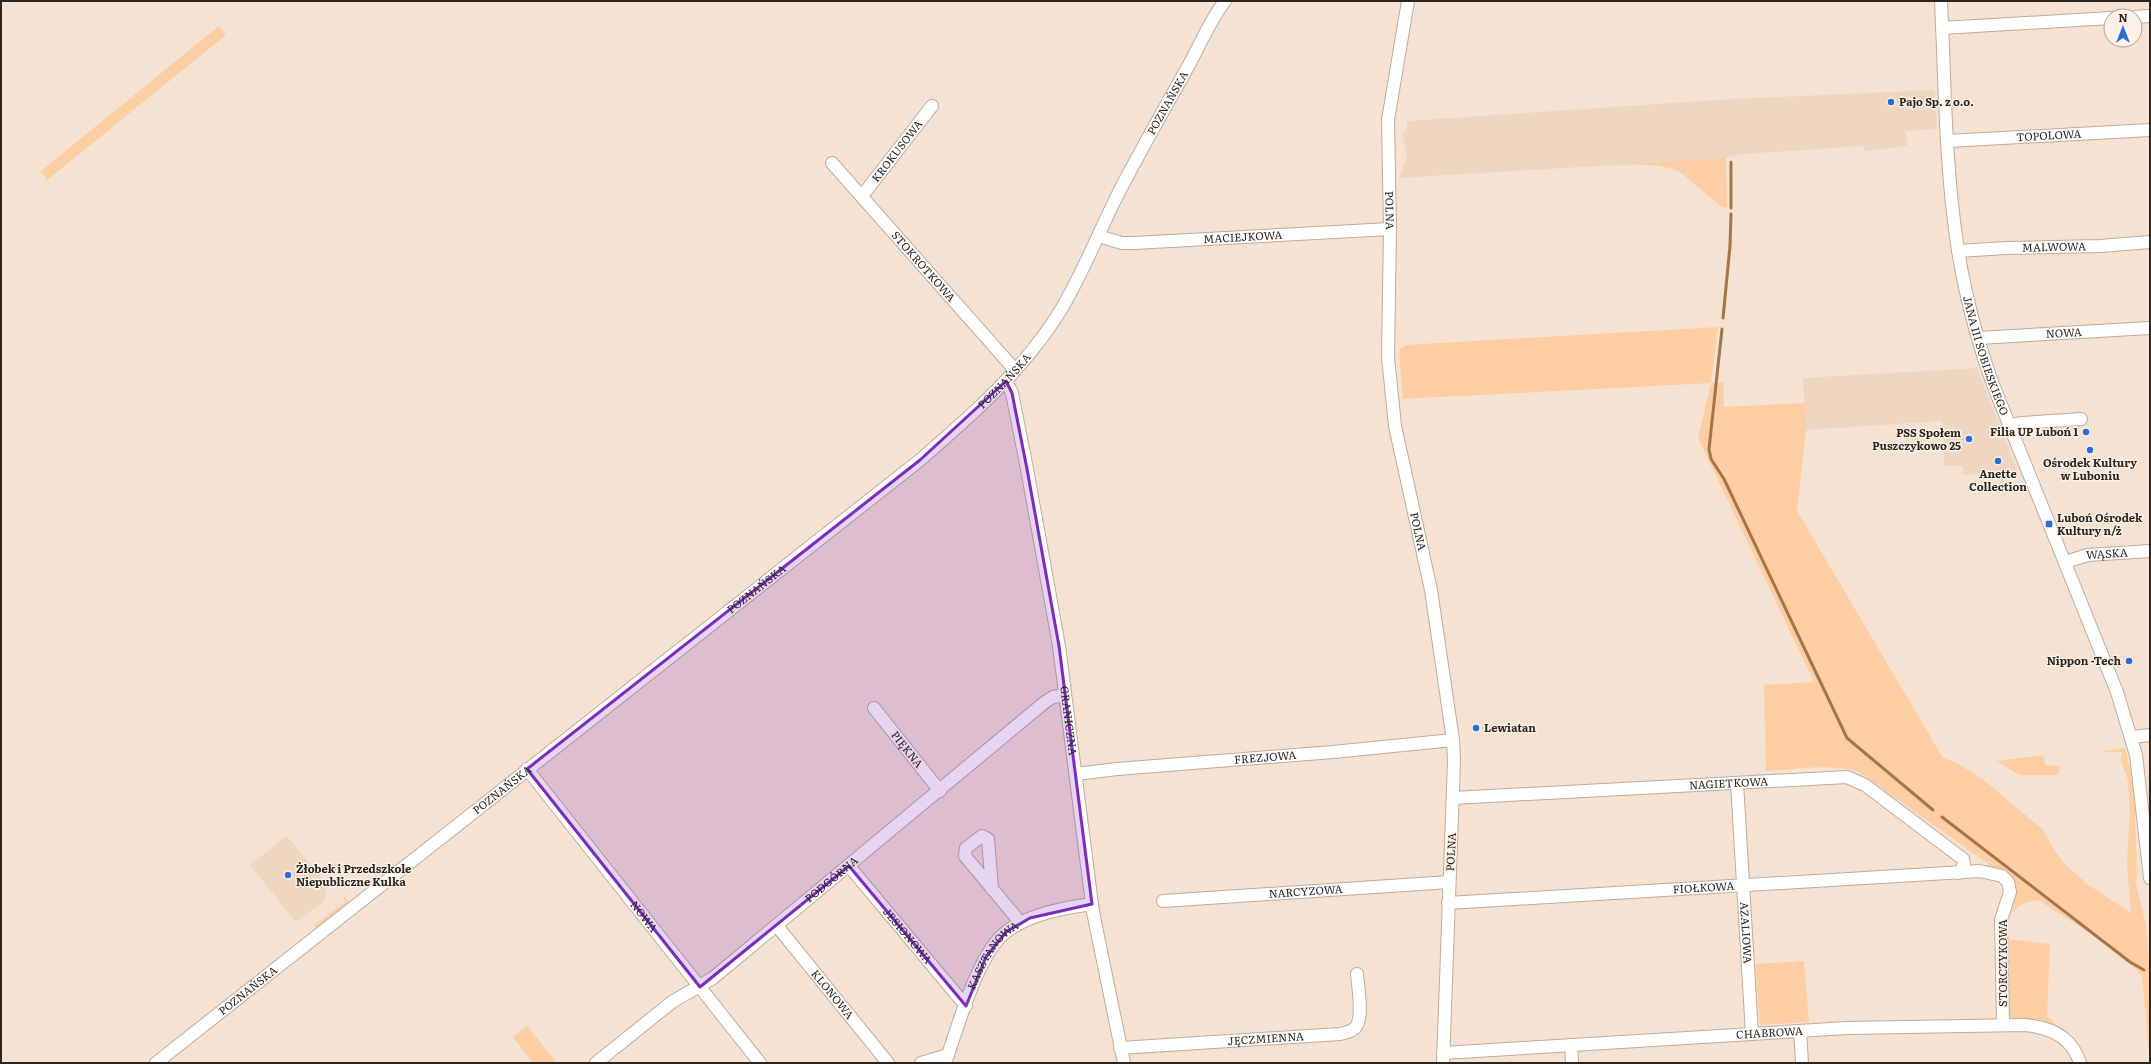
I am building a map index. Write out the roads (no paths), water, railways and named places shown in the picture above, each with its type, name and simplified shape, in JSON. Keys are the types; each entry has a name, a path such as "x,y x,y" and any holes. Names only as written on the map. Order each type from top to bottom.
{"street":[{"name":"POZNAŃSKA","path":"156,1063 920,460 972,414 1006,381 1061,309 1210,23 1225,1"},
{"name":"POLNA","path":"1408,1 1388,114 1390,229 1387,335 1393,409 1403,467 1431,590 1453,740 1453,798 1443,1058"},
{"name":"JANA III SOBIESKIEGO","path":"1940,1 1952,211 1958,251 1978,338 2009,425 2117,692 2132,737 2139,771 2150,878"},
{"path":"1942,28 2103,18"},
{"name":"KROKUSOWA","path":"862,196 932,106"},
{"name":"TOPOLOWA","path":"1948,141 2150,130"},
{"name":"STOKROTKOWA","path":"832,163 1015,370"},
{"name":"MACIEJKOWA","path":"1098,236 1122,243 1134,243 1390,229"},
{"name":"MALWOWA","path":"1958,251 2014,247 2100,246 2150,242"},
{"name":"NOWA","path":"1978,338 2150,328"},
{"name":"GRANICZNA","path":"1006,381 1012,393 1059,646 1092,904 1124,1063"},
{"path":"2009,425 2081,419"},
{"name":"WĄSKA","path":"2065,562 2088,555 2150,551"},
{"name":"PODGÓRNA","path":"596,1063 672,1002 700,986 776,926 940,791 1045,702 1053,697 1065,695"},
{"name":"PIĘKNA","path":"874,708 940,791"},
{"path":"2132,737 2150,735"},
{"name":"FREZJOWA","path":"1076,774 1117,769 1333,752 1453,740"},
{"name":"NOWA","path":"527,769 760,1063"},
{"name":"NAGIETKOWA","path":"1453,798 1832,777 1855,779 1963,858 1964,865 1959,873"},
{"name":"AZALIOWA","path":"1737,783 1752,1034"},
{"name":"JESIONOWA","path":"849,866 966,1006"},
{"name":"STORCZYKOWA","path":"1959,873 1980,871 1992,873 2002,876 2008,882 2010,892 2001,920 2003,1025"},
{"name":"FIOŁKOWA","path":"1448,903 1959,873"},
{"name":"NARCYZOWA","path":"1163,901 1449,882"},
{"path":"992,890 1020,922"},
{"name":"KASZTANOWA","path":"947,1059 966,1006 990,949 1000,937 1020,922 1037,916 1092,904"},
{"name":"KLONOWA","path":"776,926 888,1063"},
{"name":"JĘCZMIENNA","path":"1120,1048 1340,1034 1348,1032 1354,1029 1358,1023 1360,1014 1357,974"},
{"name":"CHABROWA","path":"1443,1058 1571,1045 1800,1031 2003,1025 2037,1026 2056,1032 2070,1044 2080,1063"},
{"path":"1800,1031 1802,1063"},
{"path":"1571,1045 1572,1063"},
{"path":"920,1063 947,1059"}],"waterway":[{"path":"1731,162 1731,208"},
{"path":"1723,318 1730,246 1731,214"},
{"path":"1722,329 1709,449 1711,459 1724,479 1847,738 1933,810"},
{"path":"1942,817 2130,962 2144,970"}],"place":[{"name":"Pajo Sp. z o.o.","path":"1891,102"},
{"name":"Filia UP Luboń 1","path":"2086,432"},
{"name":"PSS Społem Puszczykowo 25","path":"1969,439"},
{"name":"Ośrodek Kultury w Luboniu","path":"2090,450"},
{"name":"Anette Collection","path":"1998,461"},
{"name":"Luboń Ośrodek Kultury n/ż","path":"2049,524"},
{"name":"Nippon -Tech","path":"2129,661"},
{"name":"Lewiatan","path":"1476,728"},
{"name":"Żłobek i Przedszkole Niepubliczne Kulka","path":"288,875"}]}
